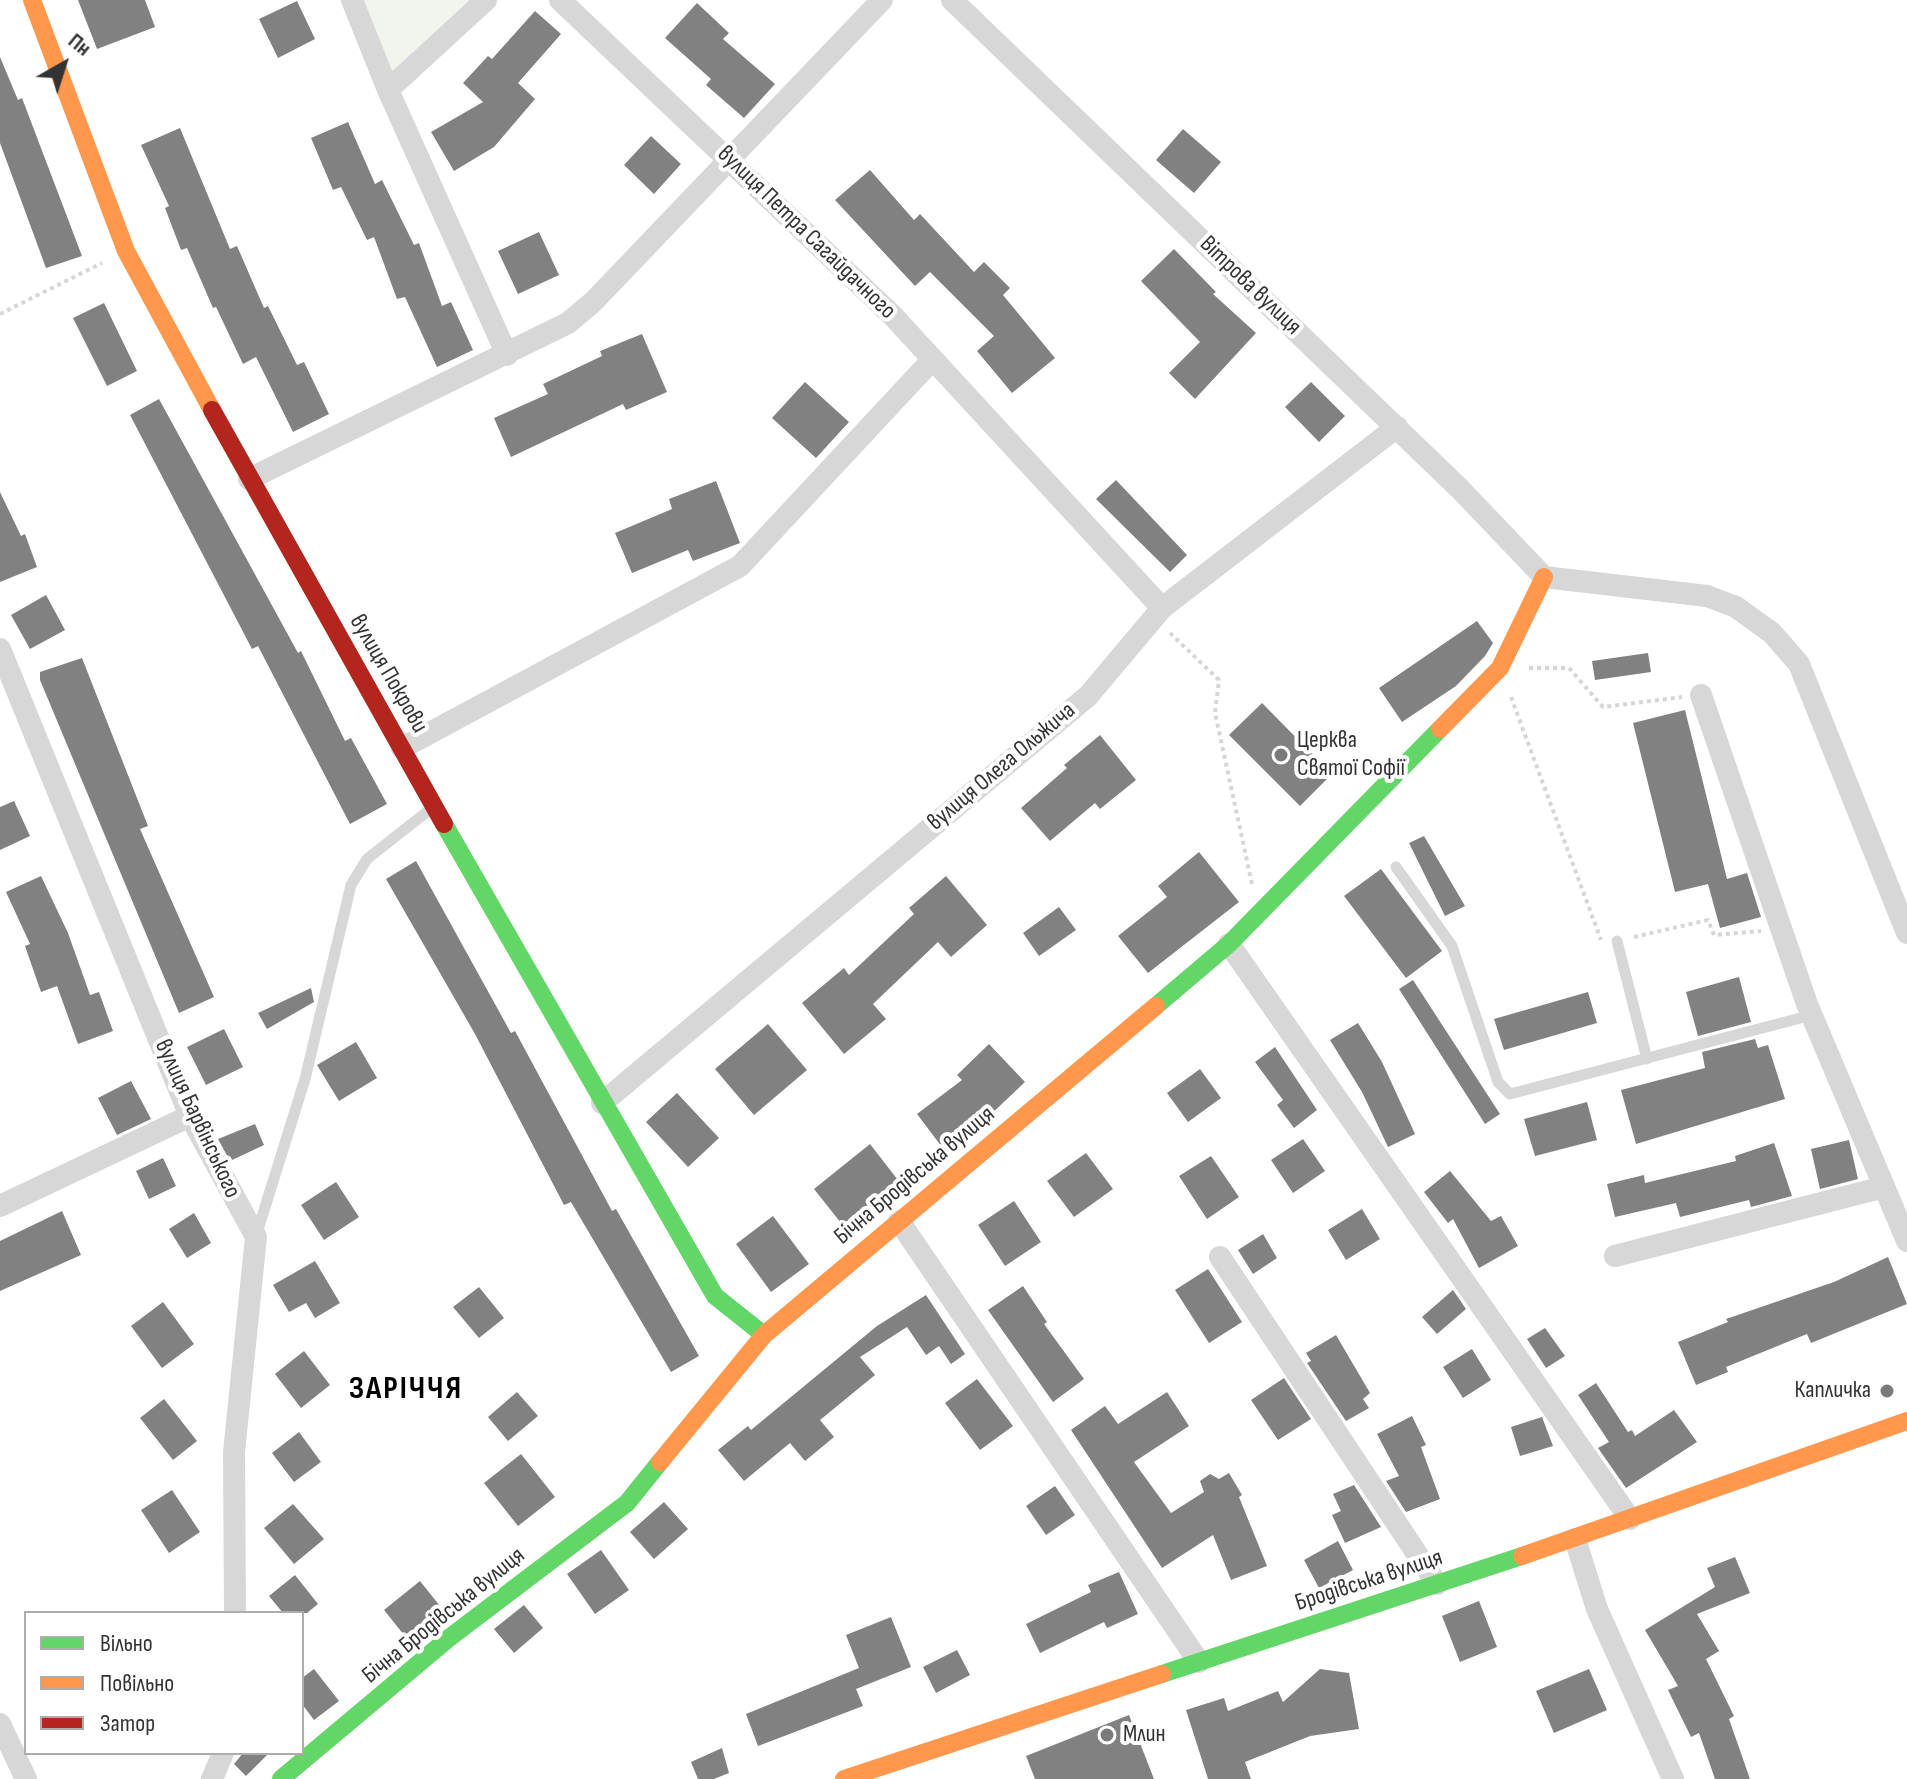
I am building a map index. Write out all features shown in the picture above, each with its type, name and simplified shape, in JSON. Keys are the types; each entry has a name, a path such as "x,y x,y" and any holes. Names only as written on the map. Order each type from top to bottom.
{"street":[{"path":"352,0 388,90 507,355"},
{"path":"388,90 486,0"},
{"name":"вулиця Петра Сагайдачного","path":"560,0 730,159 933,359 1042,475 1158,613"},
{"path":"249,479 568,323 593,302 882,0"},
{"name":"Вітрова вулиця","path":"952,0 1397,427 1544,577"},
{"name":"вулиця Покрови","path":"36,1 126,251 249,479 602,1103 715,1296 764,1335"},
{"path":"402,748 740,566 933,359"},
{"name":"вулиця Олега Ольжича","path":"602,1103 1088,696 1158,613 1397,427"},
{"path":"1544,577 1707,596 1736,607 1772,633 1799,664 1907,933"},
{"name":"Бічна Бродівська вулиця","path":"281,1779 449,1638 627,1503 764,1335 1229,944 1500,668 1544,577"},
{"name":"вулиця Барвінського","path":"0,649 190,1116 256,1237"},
{"path":"1701,695 1812,1015 1907,1241"},
{"path":"1229,944 1630,1519"},
{"path":"0,1206 190,1116"},
{"path":"1615,1256 1884,1187"},
{"path":"899,1221 1199,1662"},
{"path":"235,1611 234,1452 256,1237"},
{"path":"1220,1257 1437,1584"},
{"name":"Бродівська вулиця","path":"844,1779 1575,1539 1907,1421"},
{"path":"1575,1539 1597,1609 1673,1779"},
{"path":"0,1724 26,1779"},
{"path":"212,1779 222,1755"}],"lane":[{"path":"256,1237 305,1079 351,885 367,859 435,806"},
{"path":"1396,867 1452,946 1503,1090 1519,1094 1812,1015"},
{"path":"1617,941 1647,1059"}],"path":[{"path":"0,314 126,251"},
{"path":"1158,613 1219,680 1215,713 1229,764 1258,915"},
{"path":"1701,695 1603,707 1569,668 1500,668 1603,944 1708,920 1714,935 1781,930"}],"shaded area":[{"path":"351,0 480,0 388,90"}],"building":[{"path":"78,0 145,0 155,27 97,49"},
{"path":"297,1 315,39 278,58 259,19"},
{"path":"697,3 729,33 723,39 775,84 744,118 706,85 711,79 665,38"},
{"path":"535,11 561,34 518,83 535,99 494,147 454,171 431,132 483,102 463,83 488,56 492,59"},
{"path":"0,57 18,100 22,98 82,256 46,268 0,143"},
{"path":"348,122 375,184 382,180 414,245 419,243 442,306 451,302 473,350 437,367 405,297 397,299 374,237 367,240 341,187 333,190 311,138"},
{"path":"180,128 230,249 237,246 264,308 268,306 297,365 304,362 329,414 293,432 256,357 243,364 216,307 213,308 187,248 181,250 165,208 169,206 141,145"},
{"path":"1183,129 1221,162 1194,193 1156,160"},
{"path":"651,136 681,164 654,194 624,165"},
{"path":"870,170 914,220 920,214 974,272 984,262 1010,288 1003,295 1055,358 1012,393 977,351 994,336 930,272 915,286 835,200"},
{"path":"539,232 559,275 518,294 498,251"},
{"path":"1174,249 1216,292 1213,294 1256,333 1195,399 1169,373 1200,342 1141,281"},
{"path":"104,303 137,371 107,386 73,318"},
{"path":"642,334 667,392 626,410 623,404 511,457 494,418 548,394 543,384 602,356 600,351"},
{"path":"805,382 849,422 816,458 772,418"},
{"path":"1311,382 1345,416 1319,442 1285,407"},
{"path":"159,399 298,653 301,651 345,741 351,738 387,804 350,824 258,646 252,649 130,415"},
{"path":"1116,480 1187,555 1170,572 1096,499"},
{"path":"716,481 740,543 693,561 688,550 632,573 615,533 672,509 669,499"},
{"path":"0,492 21,536 25,534 37,567 0,582"},
{"path":"46,595 65,630 30,649 11,615"},
{"path":"1477,621 1493,643 1485,656 1456,686 1402,722 1379,688"},
{"path":"1648,653 1651,672 1595,680 1592,661"},
{"path":"82,658 148,826 140,829 214,997 179,1013 40,680 40,672"},
{"name":"Церква Святої Софії","path":"1262,703 1332,774 1300,806 1229,735"},
{"path":"1685,710 1727,879 1747,873 1761,917 1720,928 1708,884 1675,892 1633,723"},
{"path":"1100,735 1136,780 1100,809 1095,803 1050,841 1021,808"},
{"path":"14,801 30,836 0,850 0,807"},
{"path":"1424,836 1465,906 1445,916 1409,843"},
{"path":"1199,852 1239,902 1148,973 1118,936 1167,897 1158,886"},
{"path":"416,861 511,1033 515,1031 612,1211 616,1209 699,1356 671,1372 571,1202 564,1205 475,1034 386,879"},
{"path":"1381,869 1442,951 1406,978 1344,896"},
{"path":"41,876 68,933 90,995 99,992 113,1031 78,1044 57,986 41,992 25,946 30,944 6,892"},
{"path":"946,876 987,925 951,957 938,942 873,1004 886,1019 844,1054 802,1003 844,968 849,975 914,914 909,908"},
{"path":"1059,907 1076,930 1039,956 1023,933"},
{"path":"1739,977 1751,1022 1698,1036 1686,992"},
{"path":"1413,980 1500,1114 1485,1124 1399,989"},
{"path":"311,988 314,1002 267,1029 258,1013"},
{"path":"1588,992 1597,1023 1504,1050 1494,1019"},
{"path":"1358,1023 1382,1062 1415,1134 1388,1147 1362,1092 1330,1040"},
{"path":"768,1024 807,1070 754,1115 715,1069"},
{"path":"224,1029 243,1067 206,1085 187,1047"},
{"path":"1755,1039 1758,1048 1768,1045 1785,1099 1636,1144 1621,1090 1705,1068 1702,1052"},
{"path":"356,1042 377,1078 339,1101 317,1065"},
{"path":"989,1044 1025,1082 948,1155 917,1114 962,1080 957,1075"},
{"path":"1275,1047 1317,1110 1294,1128 1277,1105 1283,1100 1255,1062"},
{"path":"1200,1069 1221,1098 1188,1122 1167,1093"},
{"path":"131,1081 151,1119 117,1135 98,1098"},
{"path":"677,1093 719,1138 688,1167 646,1122"},
{"path":"1587,1102 1597,1140 1535,1156 1524,1119"},
{"path":"255,1124 264,1145 230,1161 218,1139"},
{"path":"1303,1139 1325,1171 1293,1193 1271,1160"},
{"path":"1849,1140 1858,1179 1820,1189 1811,1149"},
{"path":"1774,1143 1792,1196 1751,1207 1749,1200 1680,1217 1676,1203 1615,1217 1607,1184 1644,1175 1645,1183 1736,1161 1735,1156"},
{"path":"870,1144 901,1184 845,1228 814,1189"},
{"path":"1086,1153 1113,1189 1074,1217 1047,1181"},
{"path":"1211,1156 1239,1197 1207,1219 1179,1176"},
{"path":"163,1158 176,1186 149,1199 136,1171"},
{"path":"1450,1171 1491,1221 1501,1216 1518,1246 1479,1268 1453,1219 1448,1223 1424,1192"},
{"path":"336,1182 359,1217 324,1240 301,1205"},
{"path":"1014,1201 1041,1242 1005,1266 978,1225"},
{"path":"1362,1209 1380,1239 1346,1260 1328,1230"},
{"path":"62,1211 81,1255 0,1291 0,1241"},
{"path":"194,1213 211,1243 187,1258 169,1229"},
{"path":"773,1216 809,1264 771,1292 736,1244"},
{"path":"1263,1234 1277,1258 1253,1274 1238,1250"},
{"path":"1888,1257 1907,1304 1811,1343 1807,1334 1726,1367 1728,1372 1696,1385 1678,1342 1728,1322 1726,1319 1834,1282"},
{"path":"315,1261 340,1303 315,1318 306,1303 289,1312 273,1285"},
{"path":"1208,1269 1242,1322 1209,1343 1175,1290"},
{"path":"1023,1286 1047,1322 1044,1324 1084,1379 1053,1402 988,1310"},
{"path":"479,1287 504,1318 479,1338 453,1307"},
{"path":"1453,1290 1466,1309 1437,1334 1422,1317"},
{"path":"926,1295 965,1354 951,1364 939,1346 926,1355 907,1327 860,1357 875,1375 820,1420 834,1437 805,1461 790,1443 744,1481 718,1450 748,1426 751,1430 877,1326"},
{"path":"163,1302 194,1344 162,1368 131,1326"},
{"path":"1545,1328 1565,1356 1546,1368 1527,1339"},
{"path":"1336,1335 1370,1393 1363,1399 1369,1408 1346,1421 1307,1363 1311,1361 1306,1353"},
{"path":"1472,1349 1491,1380 1463,1398 1443,1367"},
{"path":"304,1351 330,1385 301,1408 275,1374"},
{"path":"1284,1378 1311,1419 1278,1440 1251,1400"},
{"path":"977,1379 1013,1426 980,1450 945,1403"},
{"path":"1596,1383 1628,1432 1632,1430 1635,1436 1674,1410 1697,1442 1626,1488 1598,1448 1609,1442 1578,1395"},
{"path":"517,1392 538,1416 508,1441 488,1417"},
{"path":"1167,1392 1189,1426 1134,1462 1171,1513 1204,1492 1200,1481 1210,1474 1219,1479 1229,1473 1242,1495 1239,1497 1267,1566 1231,1580 1213,1535 1162,1568 1071,1430 1105,1406 1118,1424"},
{"path":"164,1399 197,1441 173,1460 140,1418"},
{"path":"1412,1416 1426,1445 1421,1447 1440,1499 1406,1512 1386,1481 1399,1476 1377,1434"},
{"path":"1542,1417 1553,1446 1520,1456 1511,1427"},
{"path":"299,1432 321,1462 294,1482 272,1453"},
{"path":"521,1454 555,1497 518,1526 484,1483"},
{"path":"1354,1485 1381,1527 1345,1543 1332,1515 1341,1511 1333,1494"},
{"path":"1055,1486 1075,1515 1046,1535 1026,1506"},
{"path":"172,1490 200,1532 169,1553 141,1510"},
{"path":"664,1502 688,1529 654,1559 630,1532"},
{"path":"293,1504 324,1539 294,1564 264,1528"},
{"path":"1338,1541 1353,1570 1319,1588 1304,1560"},
{"path":"601,1550 629,1590 595,1614 567,1574"},
{"path":"1735,1557 1750,1593 1697,1614 1719,1651 1706,1659 1734,1716 1729,1719 1750,1779 1715,1779 1699,1733 1691,1737 1668,1690 1678,1686 1645,1630 1715,1587 1707,1568"},
{"path":"1119,1572 1138,1614 1107,1628 1104,1622 1040,1653 1026,1624 1091,1592 1088,1585"},
{"path":"295,1575 318,1604 307,1613 281,1611 269,1596"},
{"path":"420,1581 444,1611 408,1640 384,1610"},
{"path":"1479,1601 1497,1647 1460,1662 1442,1616"},
{"path":"524,1605 543,1628 514,1653 494,1629"},
{"path":"891,1617 911,1667 856,1689 863,1706 758,1746 746,1714 859,1668 846,1635"},
{"path":"957,1650 970,1675 936,1693 923,1667"},
{"path":"314,1669 339,1701 314,1720 304,1707 304,1676"},
{"path":"1320,1669 1349,1673 1359,1729 1310,1736 1245,1762 1251,1779 1208,1779 1186,1710 1224,1698 1228,1711 1278,1691 1283,1702"},
{"path":"1589,1669 1607,1710 1554,1733 1536,1691"},
{"name":"Млин","path":"1129,1715 1154,1779 1035,1779 1026,1756"},
{"path":"722,1748 729,1773 714,1779 698,1779 691,1762"},
{"path":"241,1755 267,1755 246,1776 234,1764"}],"traffic: fast":[{"path":"1156,1006 1229,944 1440,729"},
{"path":"444,824 715,1296 764,1335"},
{"path":"281,1779 449,1638 627,1503 660,1462"},
{"path":"1162,1674 1522,1556"}],"traffic: slow":[{"path":"32,0 126,251 212,410"},
{"path":"1440,729 1500,668 1544,577"},
{"path":"660,1462 764,1335 1156,1006"},
{"path":"1522,1556 1907,1421"},
{"path":"844,1779 1162,1674"}],"traffic: jam":[{"path":"212,410 444,824"}],"place":[{"name":"Церква Святої Софії","path":"1281,755"},
{"name":"Капличка","path":"1887,1391"},
{"name":"Млин","path":"1107,1735"}],"district":[{"name":"ЗАРІЧЧЯ","path":"406,1390"}]}
